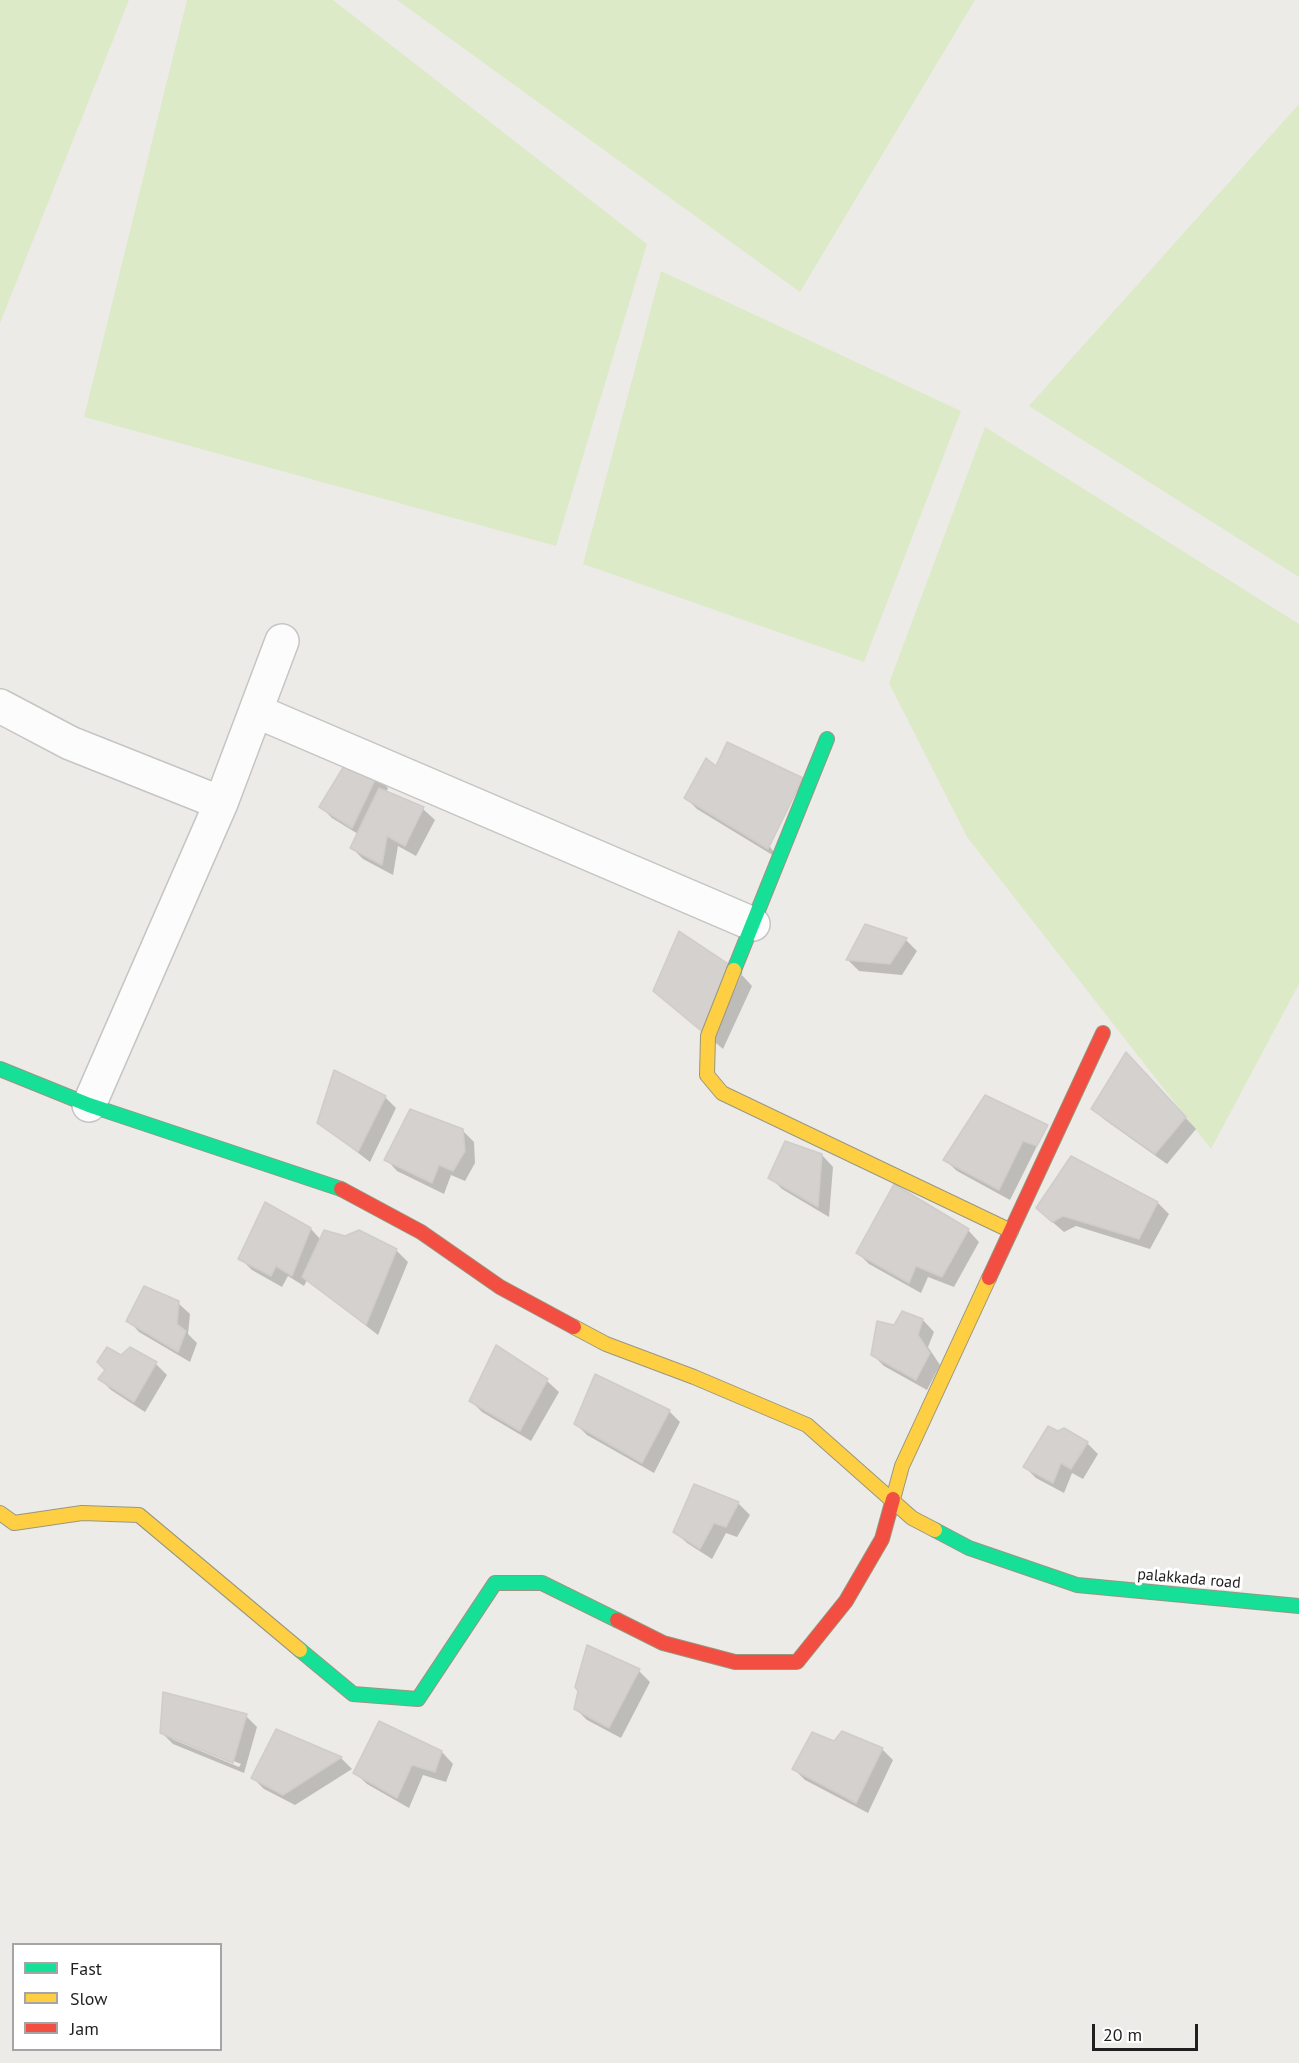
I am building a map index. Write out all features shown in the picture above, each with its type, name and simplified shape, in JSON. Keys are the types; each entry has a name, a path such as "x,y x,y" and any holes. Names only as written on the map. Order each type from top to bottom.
{"street":[{"path":"89,1105 221,803 282,641"},
{"path":"0,706 70,743 221,803"},
{"path":"256,711 753,924"},
{"path":"827,739 708,1036 707,1075 722,1093 1011,1231"},
{"path":"0,1513 14,1523 81,1513 139,1515 353,1694 418,1699 495,1583 542,1583 663,1643 704,1654 735,1662 797,1662 846,1601 882,1539 902,1466 1103,1033"},
{"name":"palakkada road","path":"0,1069 89,1105 338,1188 421,1232 500,1287 606,1344 694,1377 807,1425 892,1503 912,1518 969,1548 1077,1585 1299,1606"}],"green space":[{"path":"0,0 129,0 0,323"},
{"path":"187,0 333,0 647,244 556,546 84,417"},
{"path":"397,0 975,0 800,292"},
{"path":"1299,104 1299,577 1029,406"},
{"path":"661,271 961,411 864,662 583,564"},
{"path":"985,427 1299,624 1299,984 1211,1149 967,837 889,683"}],"building":[{"path":"727,742 803,778 768,849 684,798 706,758 716,766"},
{"path":"347,761 377,776 352,828 319,807"},
{"path":"379,788 424,807 405,846 387,836 382,865 350,848"},
{"path":"865,924 907,938 890,964 846,960"},
{"path":"679,931 742,973 711,1039 653,991"},
{"path":"1126,1052 1186,1117 1155,1154 1091,1109"},
{"path":"334,1070 386,1096 358,1152 317,1123"},
{"path":"985,1095 1048,1125 1037,1146 1023,1141 999,1190 943,1160"},
{"path":"410,1109 463,1129 465,1151 453,1171 439,1165 432,1183 384,1160"},
{"path":"785,1141 822,1154 818,1207 768,1178"},
{"path":"1071,1156 1158,1202 1139,1239 1063,1216 1052,1222 1036,1208"},
{"path":"894,1184 969,1229 942,1277 916,1266 909,1283 856,1253"},
{"path":"265,1202 311,1228 292,1276 276,1266 271,1276 238,1259"},
{"path":"324,1230 345,1236 359,1230 397,1249 366,1325 302,1277"},
{"path":"144,1286 179,1301 177,1324 186,1331 178,1352 126,1321"},
{"path":"902,1311 923,1319 918,1335 930,1353 916,1380 871,1355 877,1321 894,1325"},
{"path":"496,1345 548,1379 520,1431 469,1401"},
{"path":"107,1347 121,1355 130,1347 157,1362 134,1402 98,1379 105,1370 97,1362"},
{"path":"595,1374 670,1410 642,1463 574,1424"},
{"path":"1048,1426 1058,1431 1064,1428 1088,1442 1071,1469 1061,1463 1053,1483 1023,1467"},
{"path":"694,1484 739,1502 726,1527 714,1523 700,1549 673,1532"},
{"path":"587,1645 640,1669 609,1728 574,1709 578,1691 575,1687"},
{"path":"163,1692 247,1714 233,1763 160,1733"},
{"path":"379,1721 442,1751 435,1772 412,1765 397,1798 353,1773"},
{"path":"276,1729 342,1757 283,1795 251,1778"},
{"path":"842,1731 883,1748 856,1803 792,1769 812,1732 834,1741"}],"traffic: fast":[{"path":"734,970 827,739"},
{"path":"0,1069 89,1105 341,1189"},
{"path":"935,1530 969,1548 1077,1585 1299,1606"},
{"path":"300,1650 353,1694 418,1699 495,1583 542,1583 617,1620"}],"traffic: slow":[{"path":"734,970 708,1036 707,1075 722,1093 1011,1231"},
{"path":"893,1499 902,1466 989,1278"},
{"path":"574,1327 606,1344 694,1377 807,1425 912,1518 935,1530"},
{"path":"0,1513 14,1523 82,1513 139,1515 300,1650"}],"traffic: jam":[{"path":"989,1278 1103,1033"},
{"path":"341,1189 421,1232 500,1287 574,1327"},
{"path":"617,1620 663,1643 735,1662 797,1662 846,1601 882,1539 893,1499"}]}
